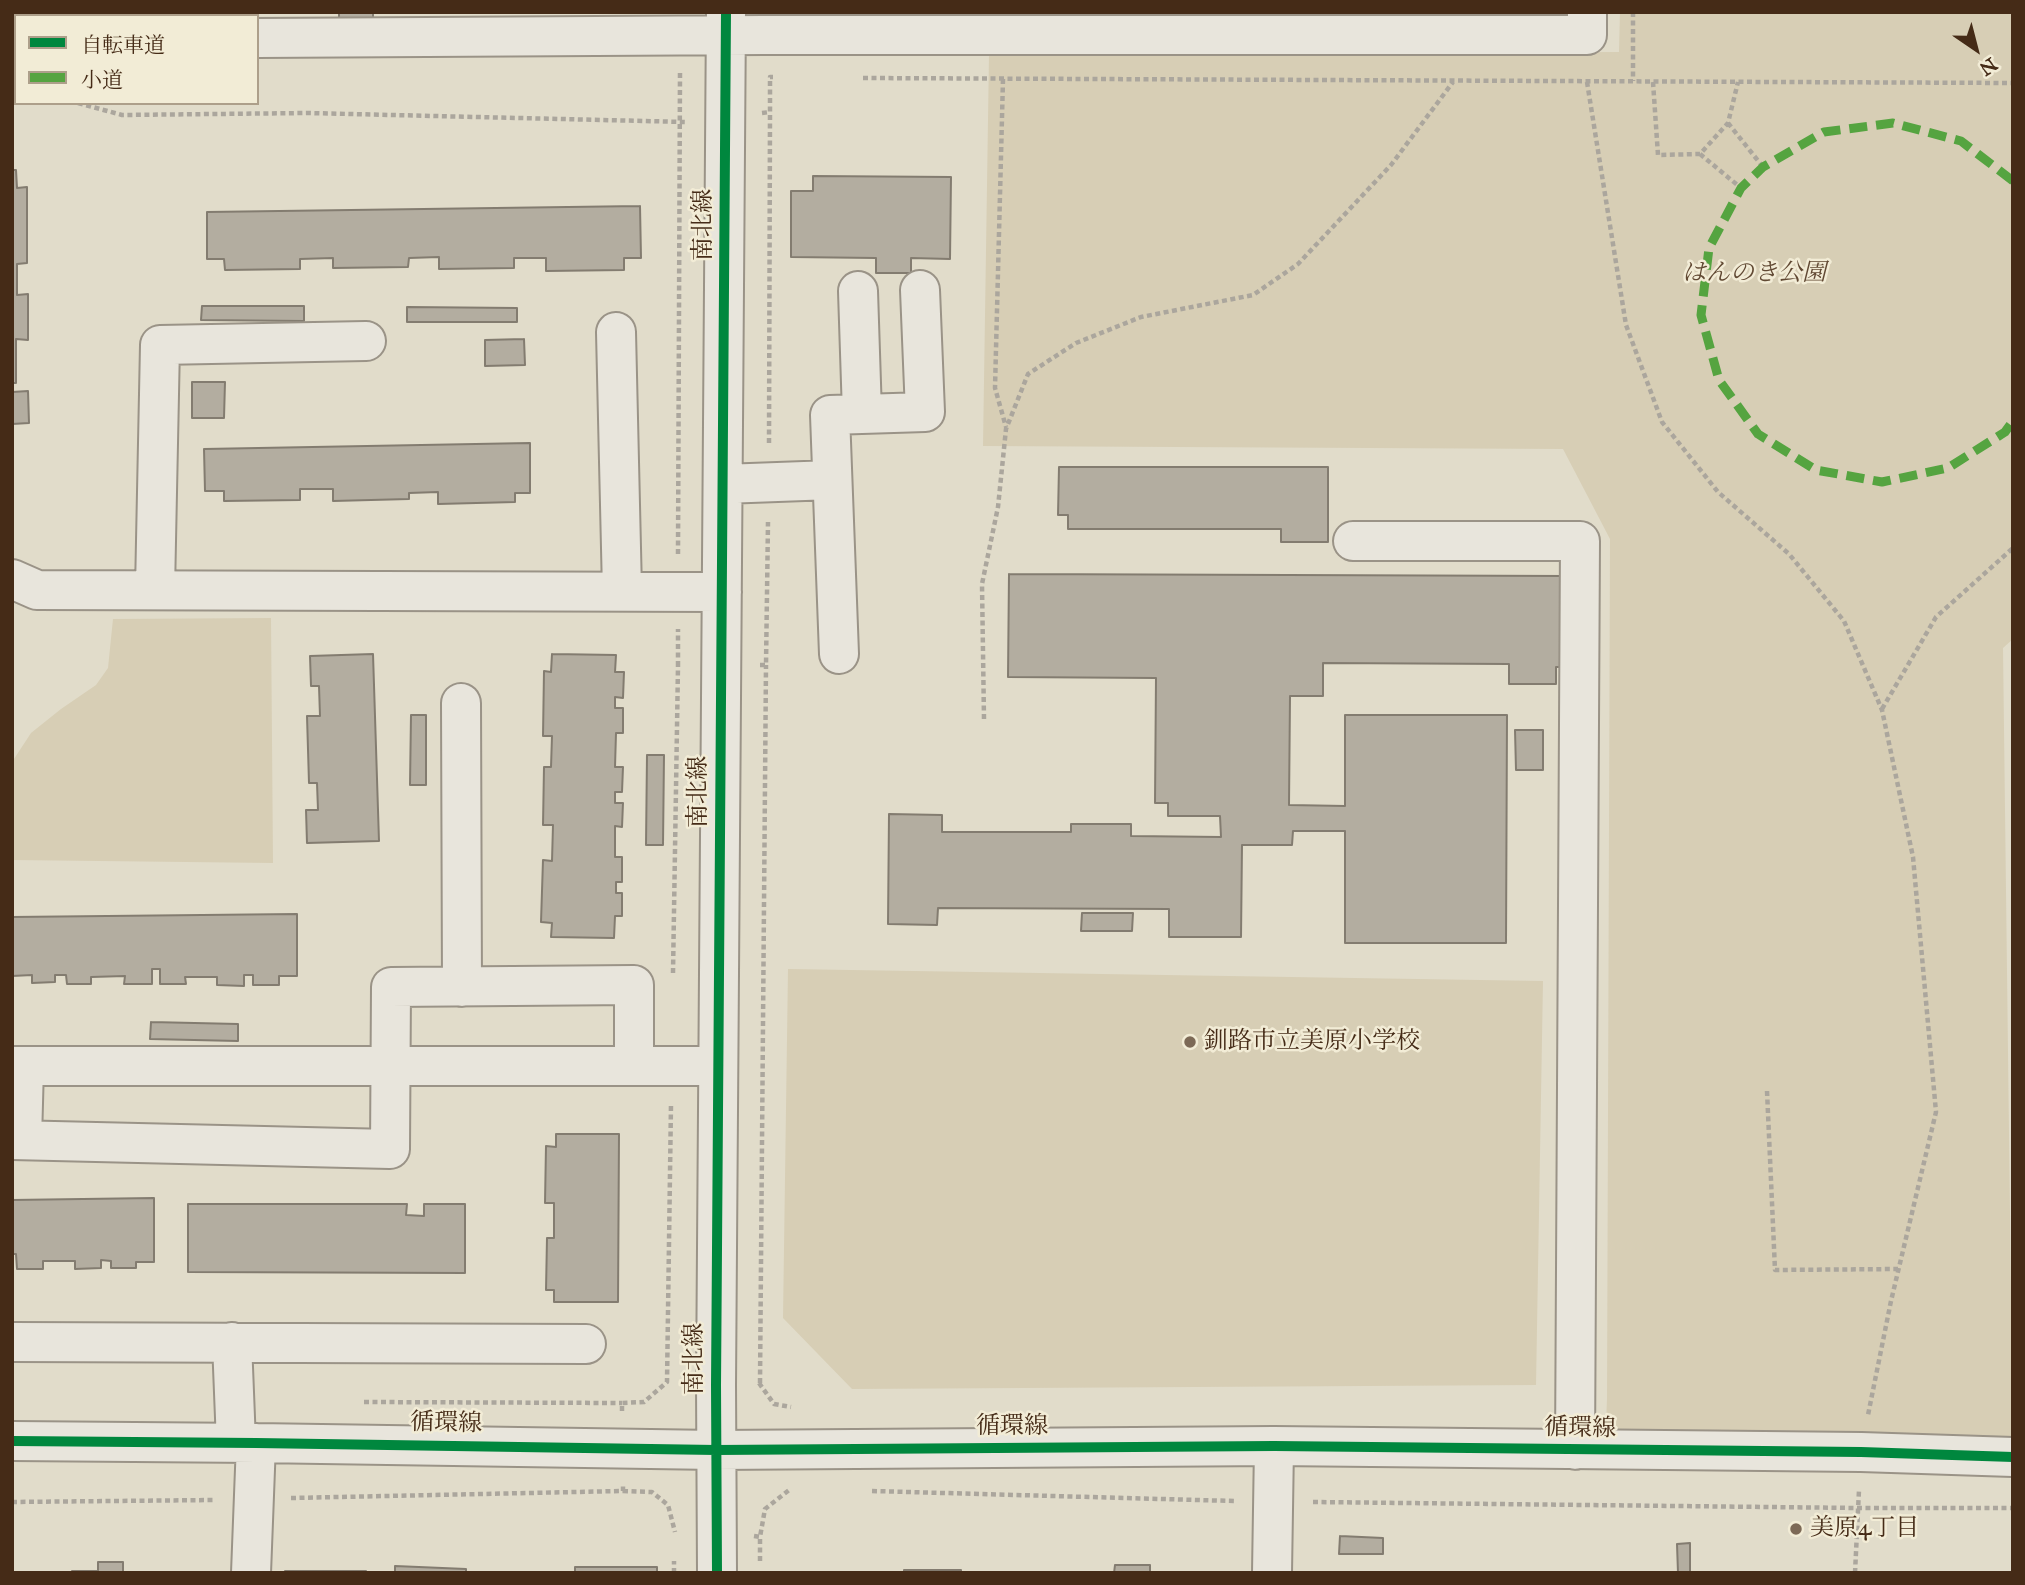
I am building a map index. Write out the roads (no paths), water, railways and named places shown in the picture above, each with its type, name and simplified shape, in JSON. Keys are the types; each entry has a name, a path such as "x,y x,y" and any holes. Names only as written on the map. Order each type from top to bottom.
{"street":[{"path":"259,38 726,24 1587,35 1587,12"},
{"name":"南北線","path":"717,1573 726,24"},
{"path":"839,654 830,415 925,412 920,290"},
{"path":"858,291 862,414"},
{"path":"616,332 622,591"},
{"path":"155,590 160,345 366,341"},
{"path":"723,484 832,480"},
{"path":"1353,541 1580,541 1575,1450"},
{"path":"12,579 37,590 722,592"},
{"path":"461,703 462,987"},
{"path":"634,1065 634,985 391,987 392,1066 390,1149 17,1140 18,1066 392,1066 634,1065 719,1066"},
{"path":"12,1342 586,1344"},
{"path":"232,1342 254,1499 251,1573"},
{"name":"循環線","path":"12,1441 716,1450 1274,1446 1861,1452 2013,1457"},
{"path":"1272,1573 1274,1446"}],"place":[{"name":"釧路市立美原小学校","path":"1190,1042"},
{"name":"美原4丁目","path":"1796,1529"}],"park label":[{"name":"はんのき公園","path":"1754,274"}]}
